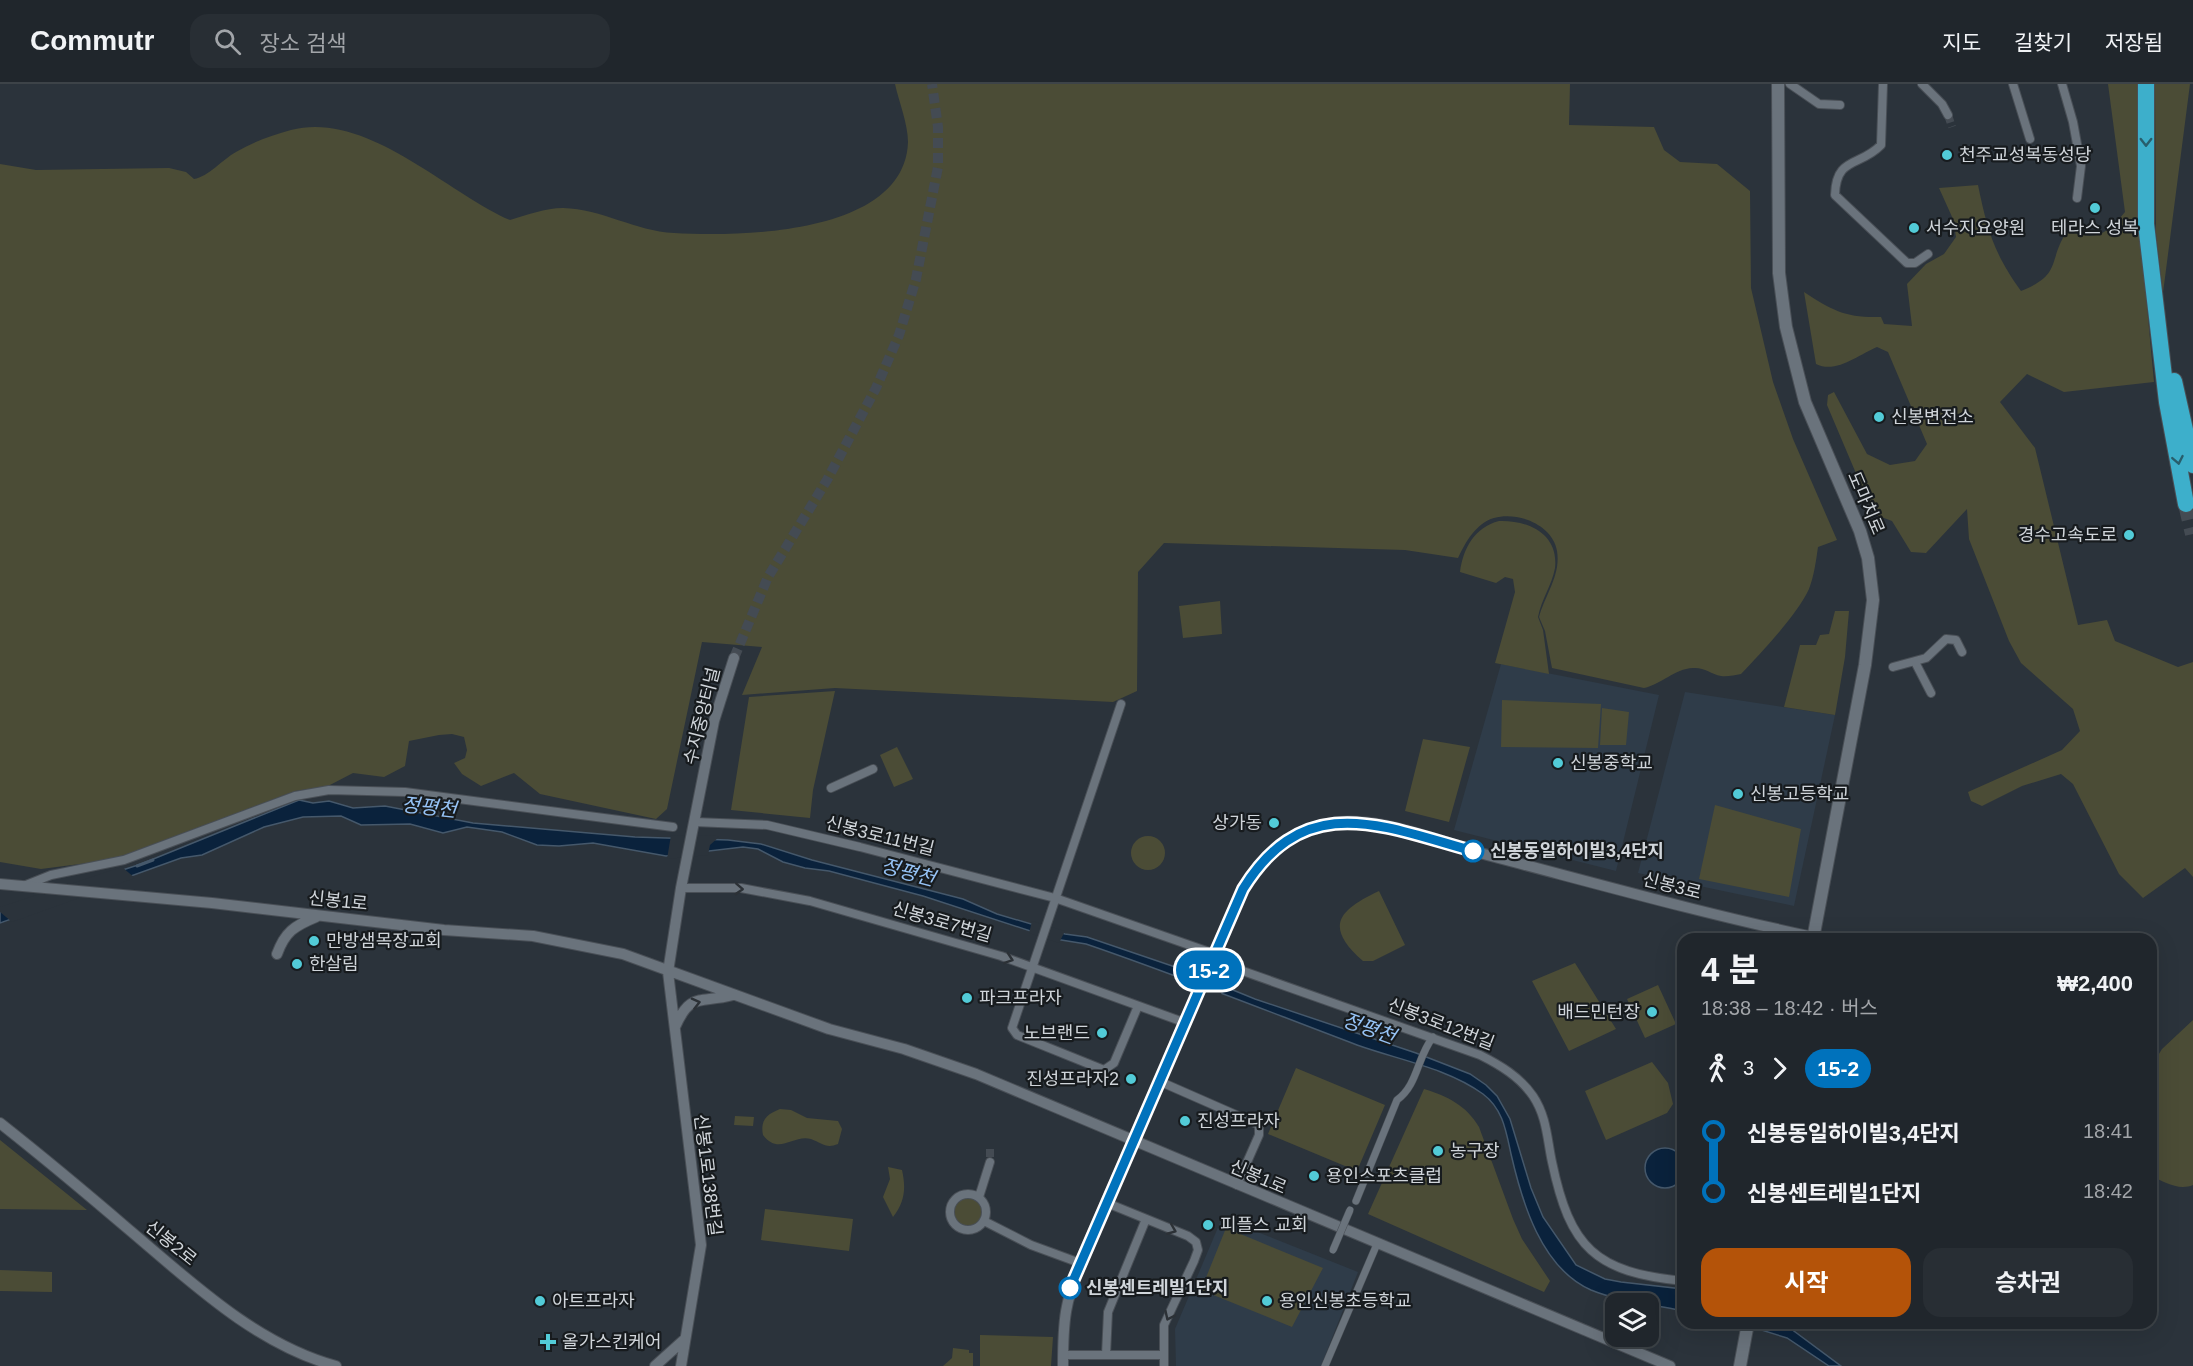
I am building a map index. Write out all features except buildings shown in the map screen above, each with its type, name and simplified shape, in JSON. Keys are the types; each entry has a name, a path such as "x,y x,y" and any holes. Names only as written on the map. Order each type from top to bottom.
{"highway":[{"path":"2146,84 2146,224 2167,402 2187,504"},
{"path":"2156,298 2193,465"}],"main road":[{"name":"도마치로","path":"1778,84 1779,270 1786,327 1805,402 1860,531 1868,558 1873,600 1865,665 1814,933"},
{"path":"1740,1366 1747,1329"}],"street":[{"path":"1790,84 1819,104 1840,105"},
{"path":"1883,84 1881,145 1842,169 1836,183 1835,195 1907,263 1915,263 1928,254"},
{"path":"1922,84 1942,104 1948,116"},
{"path":"2013,84 2030,139"},
{"path":"2062,84 2073,122 2081,166 2077,198"},
{"path":"1893,667 1926,658 1946,639 1956,640 1962,652"},
{"name":"수지중앙터널","path":"695,825 714,721 734,658"},
{"path":"1916,662 1931,693"},
{"path":"1121,704 1055,897 1034,968 1015,1016 1014,1031 1098,1070 1104,1070 1113,1064 1138,1006"},
{"path":"831,788 873,769"},
{"path":"23,886 51,875 124,860 295,796 329,790 405,792 673,827"},
{"name":"신봉3로11번길","path":"695,825 726,821 785,829 1055,897 1215,954"},
{"name":"신봉3로","path":"1186,1023 1243,889 1262,860 1292,837 1340,822 1391,827 1619,890 1793,933"},
{"path":"668,972 681,888 695,825"},
{"name":"신봉1로","path":"3,886 72,889 145,899 212,903 316,917 533,936 623,954 829,1029 904,1049 976,1074 1670,1366"},
{"name":"신봉3로7번길","path":"681,888 741,888 810,901 1034,968 1186,1023"},
{"path":"277,954 285,934 295,925 316,917"},
{"name":"신봉3로12번길","path":"1215,954 1223,964 1433,1037 1496,1063 1510,1072 1533,1095 1546,1123 1551,1161 1567,1219 1581,1242 1620,1270 1677,1280"},
{"name":"신봉1로138번길","path":"668,972 701,1245 681,1366"},
{"path":"674,1030 686,1005 693,1001 714,1000 733,995"},
{"path":"1164,1355 1106,1355 1063,1360 1063,1316 1068,1294 1080,1263 1186,1023"},
{"path":"1356,1201 1397,1100 1409,1090 1426,1046 1433,1037"},
{"path":"1161,1082 1255,1121 1259,1125 1259,1135 1237,1185"},
{"name":"신봉2로","path":"0,1122 249,1327 305,1356 336,1366"},
{"path":"979,1197 990,1162"},
{"path":"971,1194 979,1197 986,1210 984,1221 975,1229 968,1231 956,1227 950,1216 952,1203 960,1196 971,1194"},
{"path":"1107,1203 1188,1236 1196,1242 1198,1250 1164,1324 1164,1366"},
{"path":"1333,1250 1350,1210"},
{"path":"1106,1355 1108,1312 1146,1219"},
{"path":"984,1221 1031,1245 1080,1263"},
{"path":"1325,1366 1377,1244"},
{"path":"655,1366 685,1339"}],"shaded area":[{"name":"신봉중학교","path":"1501,664 1659,695 1616,871 1454,830"},
{"name":"신봉고등학교","path":"1685,692 1835,715 1794,906 1638,873"},
{"name":"용인신봉초등학교","path":"1222,1218 1358,1272 1321,1366 1176,1366 1175,1329"}],"green space":[{"path":"895,84 1570,84 1569,125 1654,127 1664,150 1680,162 1717,164 1750,191 1751,288 1773,382 1793,439 1837,540 1818,547 1812,579 1803,599 1787,622 1741,674 1721,676 1701,669 1686,669 1644,688 1552,668 1545,631 1539,617 1555,577 1557,551 1549,534 1542,527 1523,519 1503,516 1482,524 1472,534 1458,558 1405,550 1164,543 1138,572 1137,691 1113,702 835,688 742,695 762,647 702,642 667,809 656,819 540,794 514,773 481,786 462,774 454,763 465,758 467,750 464,737 452,734 409,741 405,766 384,777 353,773 328,786 295,791 111,860 41,869 0,862 0,164 36,170 169,168 186,172 194,179 205,175 231,155 256,142 291,130 319,127 348,132 376,142 510,220 543,210 563,208 591,212 660,231 738,234 815,224 850,213 879,196 900,173 908,142 905,120"},
{"path":"2108,84 2137,84 2137,200 2154,382 2064,392 2027,374 2000,402 2035,448 2078,625 2107,620 2115,641 2178,667 2193,662 2193,877 2185,868 2143,898 2119,874 2073,784 2061,774 2022,786 1982,806 1971,801 1968,792 2062,750 2080,731 2073,709 2021,663 2009,641 1969,539 1967,509 1926,553 1911,552 1892,521 1876,515 1869,504 1827,405 1828,395 1834,392 1867,454 1890,465 1915,461 1927,444 1888,352 1877,347 1839,365 1831,367 1816,364 1804,292 1823,304 1849,315 1881,317 1884,324 1912,326 1907,284 1926,264 1944,254 1956,237 1953,219 1939,188 1978,185 1993,241 2012,278 2021,291 2043,279 2049,273 2067,231 2086,235 2100,234 2112,226 2125,212"},
{"path":"2155,84 2190,84 2163,293 2156,233"},
{"path":"1499,521 1531,526 1547,538 1552,546 1555,568 1538,617 1543,630 1549,674 1495,663 1515,592 1513,579 1505,577 1496,583 1460,572 1467,547 1477,533"},
{"path":"1220,601 1222,634 1183,638 1179,606"},
{"path":"1835,611 1849,611 1845,657 1835,715 1784,707 1800,645 1816,645 1820,635 1829,634"},
{"path":"835,691 813,790 810,818 731,810 749,697"},
{"path":"1502,700 1601,704 1598,748 1501,747"},
{"path":"1602,708 1629,712 1626,745 1600,745"},
{"path":"1423,739 1470,747 1449,822 1405,811"},
{"path":"897,747 913,779 894,787 880,755"},
{"path":"1715,805 1801,829 1789,897 1699,879"},
{"path":"1148,836 1160,841 1165,853 1160,865 1148,870 1136,865 1131,853 1136,841"},
{"path":"1379,891 1405,945 1373,961 1363,961 1343,938 1340,928 1341,920 1354,905"},
{"path":"1575,963 1616,1029 1569,1051 1532,981"},
{"name":"배드민턴장","path":"1658,985 1676,1024 1645,1038 1627,999"},
{"path":"2193,1020 2193,1185 2188,1187 2166,1183 2157,1178 2157,1057 2162,1049"},
{"path":"1652,1062 1668,1083 1673,1104 1667,1113 1606,1140 1585,1091"},
{"path":"1296,1068 1385,1105 1357,1171 1268,1134"},
{"path":"1424,1089 1455,1102 1474,1119 1479,1127 1522,1239 1550,1281 1544,1292 1368,1214"},
{"path":"780,1109 791,1110 807,1118 838,1121 842,1129 838,1144 827,1146 804,1138 780,1144 769,1141 763,1135 764,1122 768,1115"},
{"path":"735,1116 754,1117 753,1126 734,1125"},
{"path":"0,1140 87,1210 0,1209"},
{"path":"888,1167 902,1170 904,1183 904,1195 893,1217 883,1197 890,1179"},
{"path":"968,1195 980,1200 985,1212 980,1224 968,1229 956,1224 951,1212 956,1200"},
{"path":"765,1209 853,1219 849,1251 761,1240"},
{"path":"1226,1228 1323,1268 1292,1327 1201,1290"},
{"path":"0,1270 52,1272 52,1292 0,1291"},
{"path":"980,1335 1053,1337 1051,1366 980,1366"},
{"path":"953,1348 969,1350 969,1353 973,1353 973,1366 943,1366 952,1358"}],"water":[{"name":"정평천","path":"299,800 313,803 329,801 353,808 385,806 473,823 635,837 728,840 761,844 812,860 963,899 997,914 1065,934 1087,937 1470,1074 1497,1096 1510,1119 1531,1188 1543,1217 1576,1265 1605,1279 1677,1288 1677,1310 1659,1306 1659,1293 1605,1295 1591,1290 1574,1280 1559,1266 1536,1232 1528,1212 1505,1129 1495,1106 1483,1094 1454,1077 1357,1045 1086,944 1055,939 923,896 829,871 783,862 758,849 743,847 666,856 593,843 537,845 502,832 467,827 443,833 410,824 361,825 341,816 303,817 264,827 202,855 181,858 0,923 0,910 141,864"},
{"path":"1665,1148 1677,1153 1677,1183 1665,1188 1657,1186 1647,1176 1645,1168 1647,1160 1657,1150"},
{"path":"1758,1329 1791,1329 1841,1366 1829,1366 1787,1338"}],"pier":[{"path":"671,835 719,837 710,845 708,855 667,859"},
{"path":"122,867 135,878 12,922 0,912 0,907"},
{"path":"1032,921 1065,931 1059,943 1029,933"},
{"path":"1186,968 1227,984 1219,997 1182,983"}],"waterway":[{"name":"정평천","path":"137,866 153,860"}],"tunnel":[{"path":"734,658 768,577 827,480 876,388 899,335 916,279 938,167 938,127 932,84"},
{"path":"1948,115 1952,127"},
{"path":"2186,504 2193,534"},
{"path":"990,1149 990,1162"}],"bus line":[{"name":"15-2","path":"1070,1288 1243,889 1262,860 1292,837 1340,822 1391,827 1473,851"}],"place":[{"name":"천주교성복동성당","path":"1947,155"},
{"name":"테라스 성복","path":"2095,208"},
{"name":"서수지요양원","path":"1914,228"},
{"name":"신봉변전소","path":"1879,417"},
{"name":"경수고속도로","path":"2129,535"},
{"name":"신봉중학교","path":"1558,763"},
{"name":"신봉고등학교","path":"1738,794"},
{"name":"상가동","path":"1274,823"},
{"name":"신봉동일하이빌3,4단지","path":"1473,851"},
{"name":"만방샘목장교회","path":"314,941"},
{"name":"한살림","path":"297,964"},
{"name":"파크프라자","path":"967,998"},
{"name":"배드민턴장","path":"1652,1012"},
{"name":"노브랜드","path":"1102,1033"},
{"name":"진성프라자2","path":"1131,1079"},
{"name":"진성프라자","path":"1185,1121"},
{"name":"농구장","path":"1438,1151"},
{"name":"용인스포츠클럽","path":"1314,1176"},
{"name":"피플스 교회","path":"1208,1225"},
{"name":"신봉센트레빌1단지","path":"1070,1288"},
{"name":"아트프라자","path":"540,1301"},
{"name":"용인신봉초등학교","path":"1267,1301"},
{"name":"올가스킨케어","path":"548,1342"}]}
